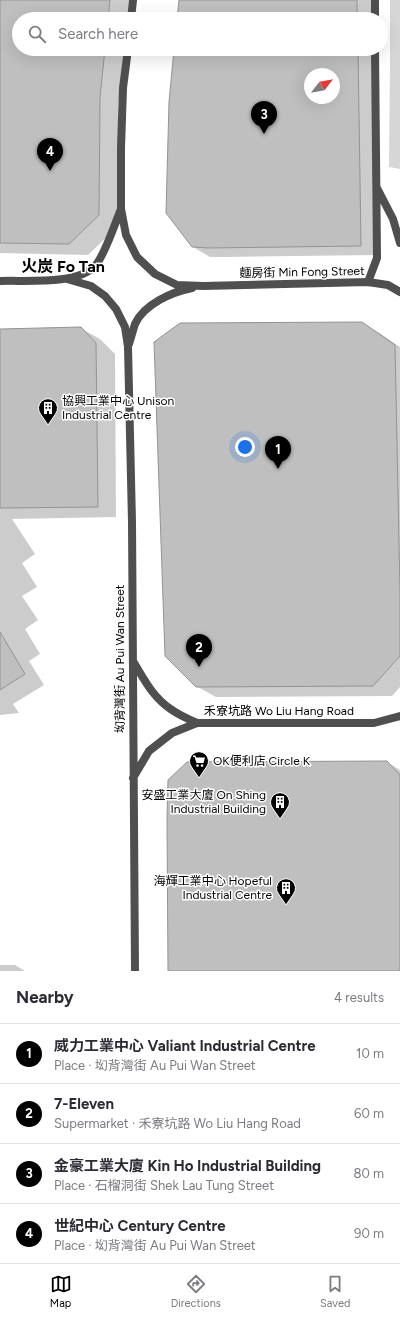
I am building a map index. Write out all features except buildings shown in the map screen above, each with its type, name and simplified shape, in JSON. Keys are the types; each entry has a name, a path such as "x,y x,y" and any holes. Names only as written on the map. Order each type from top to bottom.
{"street":[{"path":"132,12 133,0"},
{"path":"375,0 375,12"},
{"path":"127,56 120,148 121,209 126,235 137,257 155,274 177,285 204,286"},
{"path":"368,282 377,258 375,56"},
{"path":"376,186 393,219 400,243"},
{"path":"0,281 67,279 86,273 96,265 113,230 121,209"},
{"path":"67,279 91,286 105,296 116,309 125,327 128,347"},
{"name":"麵房街 Min Fong Street","path":"204,286 368,282 388,285 400,292"},
{"path":"128,347 136,322 148,307 164,297 204,286"},
{"name":"㘭背灣街 Au Pui Wan Street","path":"128,347 132,522 135,971"},
{"path":"132,659 150,690 160,700 171,710 197,723"},
{"name":"禾寮坑路 Wo Liu Hang Road","path":"133,778 153,747 172,733 197,723 374,723 400,716"}],"shaded area":[{"path":"390,0 400,0 400,169 389,167"}],"place":[{"name":"金豪工業大廈 Kin Ho Industrial Building","path":"264,134"},
{"name":"世紀中心 Century Centre","path":"50,171"},
{"name":"協興工業中心 Unison Industrial Centre","path":"48,425"},
{"name":"威力工業中心 Valiant Industrial Centre","path":"278,469"},
{"name":"7-Eleven","path":"199,667"},
{"name":"OK便利店 Circle K","path":"199,778"},
{"name":"安盛工業大廈 On Shing Industrial Building","path":"280,819"},
{"name":"海輝工業中心 Hopeful Industrial Centre","path":"286,905"}],"district":[{"name":"火炭 Fo Tan","path":"63,266"}]}
